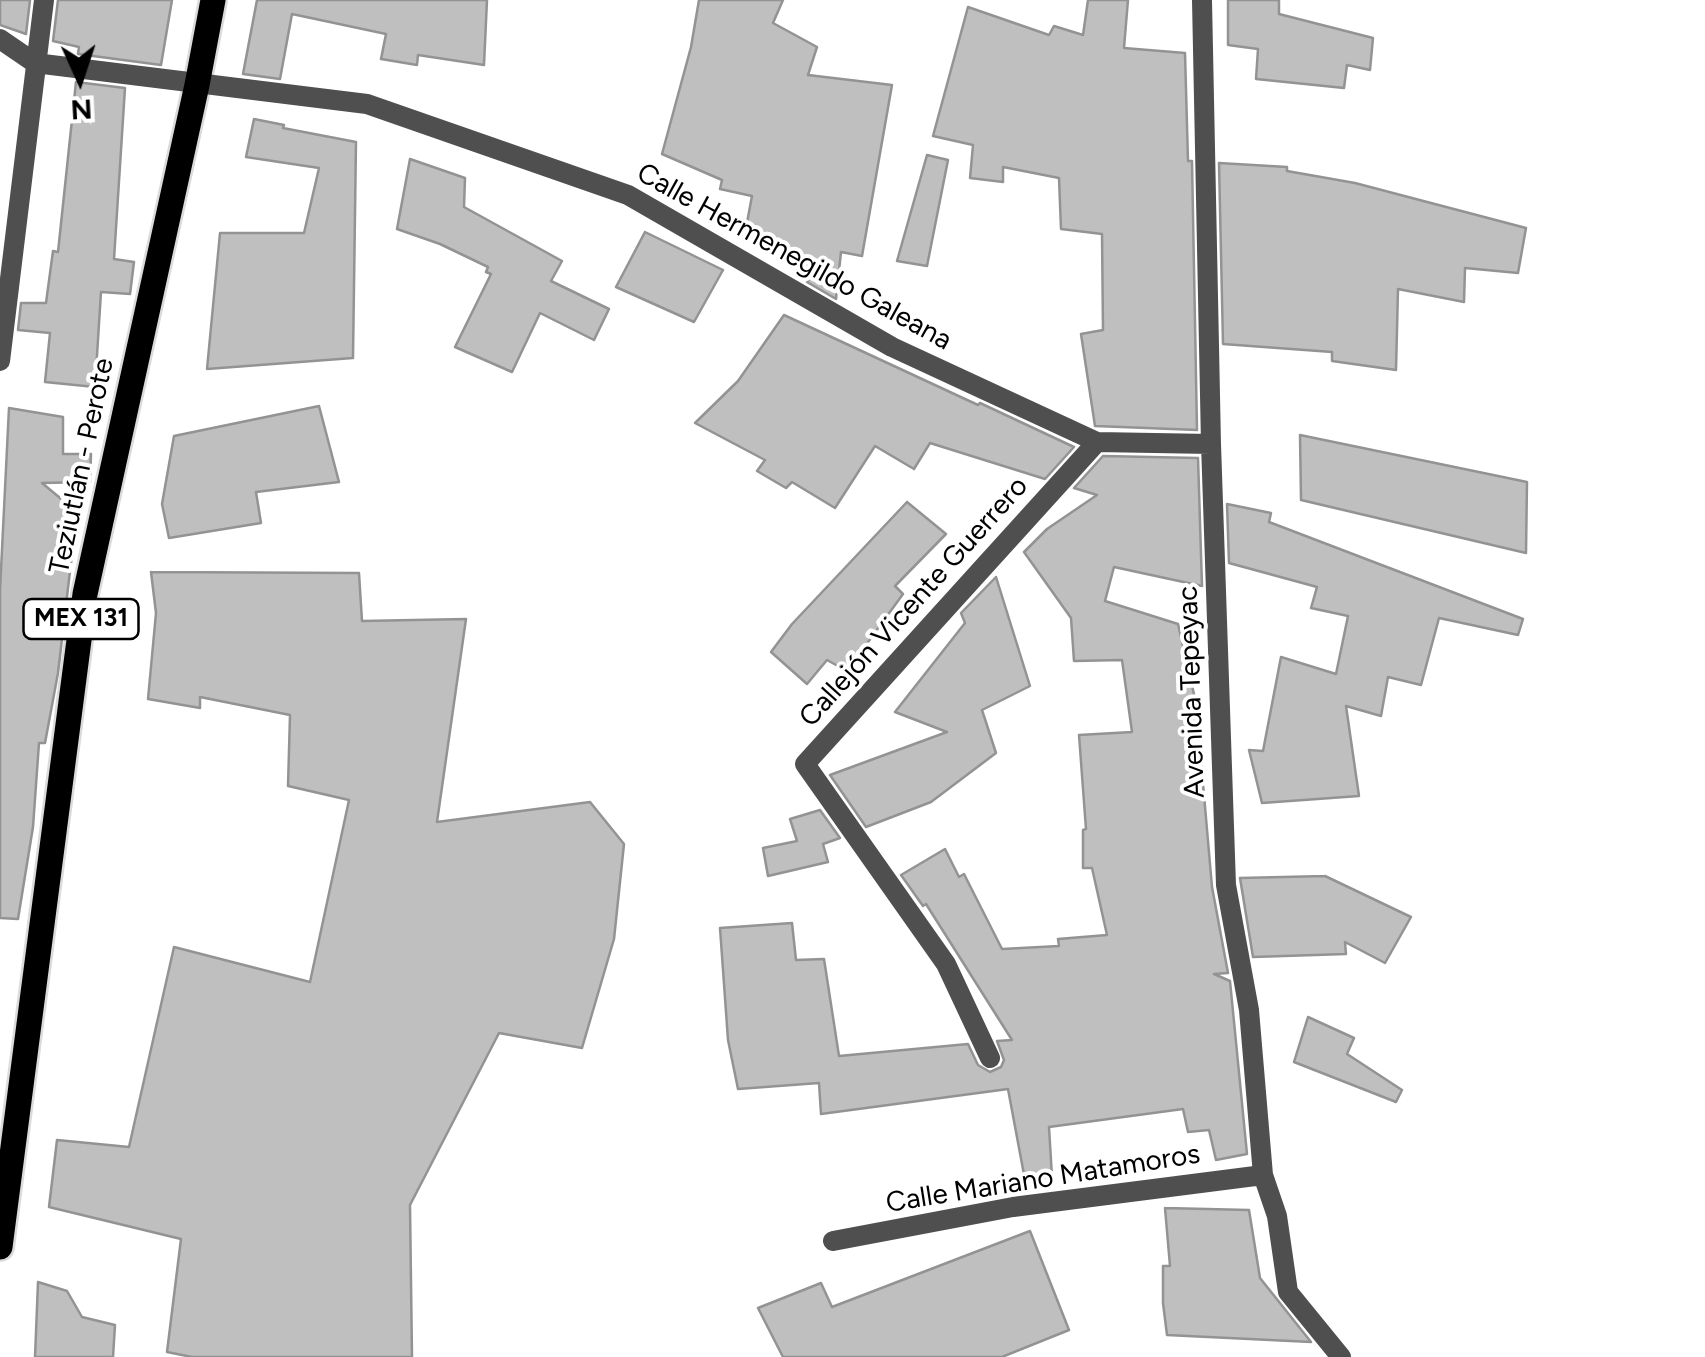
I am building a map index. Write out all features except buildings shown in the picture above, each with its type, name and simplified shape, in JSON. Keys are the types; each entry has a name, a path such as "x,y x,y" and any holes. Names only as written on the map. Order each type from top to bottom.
{"main road":[{"name":"Teziutlán - Perote","path":"0,1247 85,594 198,85 213,0"}],"street":[{"path":"0,361 44,0"},
{"name":"Avenida Tepeyac","path":"1202,0 1211,444 1226,885 1248,1010 1263,1175 1277,1216 1288,1292 1341,1357"},
{"name":"Calle Hermenegildo Galeana","path":"0,39 35,62 367,104 628,195 892,347 1097,442 1211,444"},
{"name":"Callejón Vicente Guerrero","path":"990,1058 946,964 805,764 1097,442"},
{"name":"Calle Mariano Matamoros","path":"833,1241 1013,1206 1263,1175"}]}
